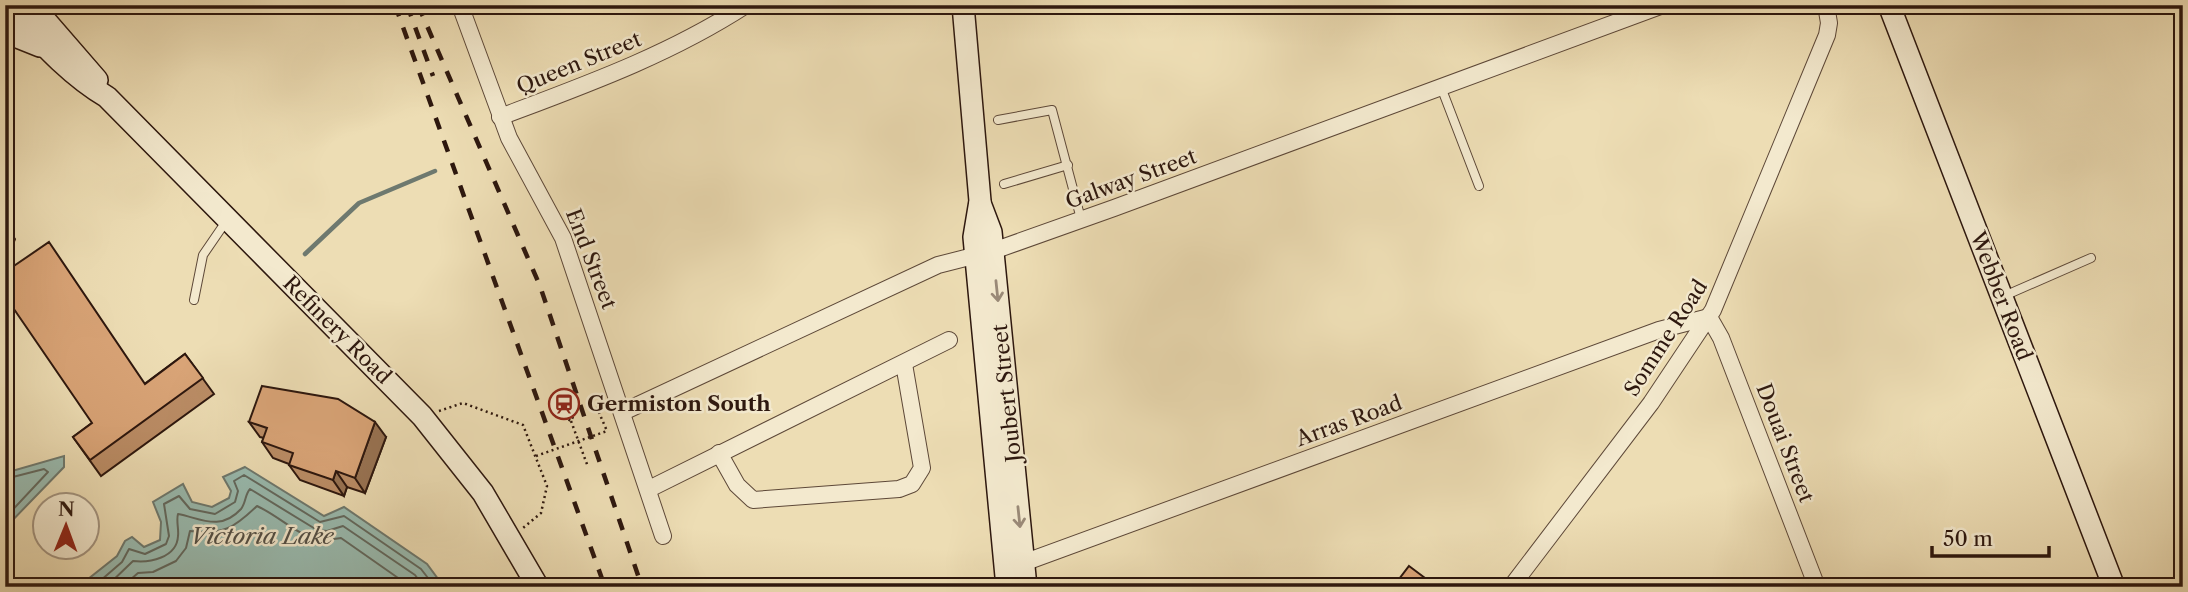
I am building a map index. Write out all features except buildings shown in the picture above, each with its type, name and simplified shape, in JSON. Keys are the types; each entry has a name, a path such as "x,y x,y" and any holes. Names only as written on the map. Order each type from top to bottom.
{"main road":[{"name":"Refinery Road","path":"32,5 99,82 107,97"},
{"name":"Joubert Street","path":"963,5 980,201 974,237 985,253 1012,573 1026,587"},
{"name":"Webber Road","path":"1889,5 2113,587"},
{"name":"Refinery Road","path":"7,6 51,52 90,87 107,97 422,416 483,493 538,587"},
{"path":"5,32 26,38 51,52"}],"street":[{"name":"End Street","path":"460,5 500,117 563,238 663,536"},
{"name":"Queen Street","path":"500,117 632,66 711,27 746,5"},
{"name":"Galway Street","path":"623,412 938,265 985,253 1081,220 1663,5"},
{"name":"Somme Road","path":"1511,587 1651,403 1709,317 1723,290 1827,34 1829,23 1825,5"},
{"name":"Arras Road","path":"1012,573 1659,330 1709,317"},
{"name":"Douai Street","path":"1709,317 1725,347 1817,587"},
{"path":"649,489 949,340"},
{"path":"719,453 737,485 753,500 899,489 912,484 922,468 904,364"}],"lane":[{"path":"1441,87 1479,186"},
{"path":"998,120 1052,110 1081,220"},
{"path":"1004,184 1068,165"},
{"path":"194,300 203,255 227,220"},
{"path":"2002,297 2091,258"}],"path":[{"path":"422,416 463,403 523,425 547,486 541,513 511,537"},
{"path":"571,421 577,408"},
{"path":"536,456 607,431 597,408"},
{"path":"559,414 571,421 588,467"}],"water":[{"path":"64,456 64,467 42,490 32,490 32,500 5,528 5,473"},
{"name":"Victoria Lake","path":"245,467 324,516 344,507 427,564 444,587 78,587 117,556 125,541 132,537 144,547 160,540 161,522 153,502 183,484 192,502 212,507 229,498 231,491 223,477"}],"waterway":[{"path":"305,254 359,203 435,171"}],"railway":[{"path":"395,5 605,587"},
{"path":"407,5 433,76"},
{"path":"418,5 540,286 642,587"}],"place":[{"name":"Germiston South","path":"564,404"}]}
